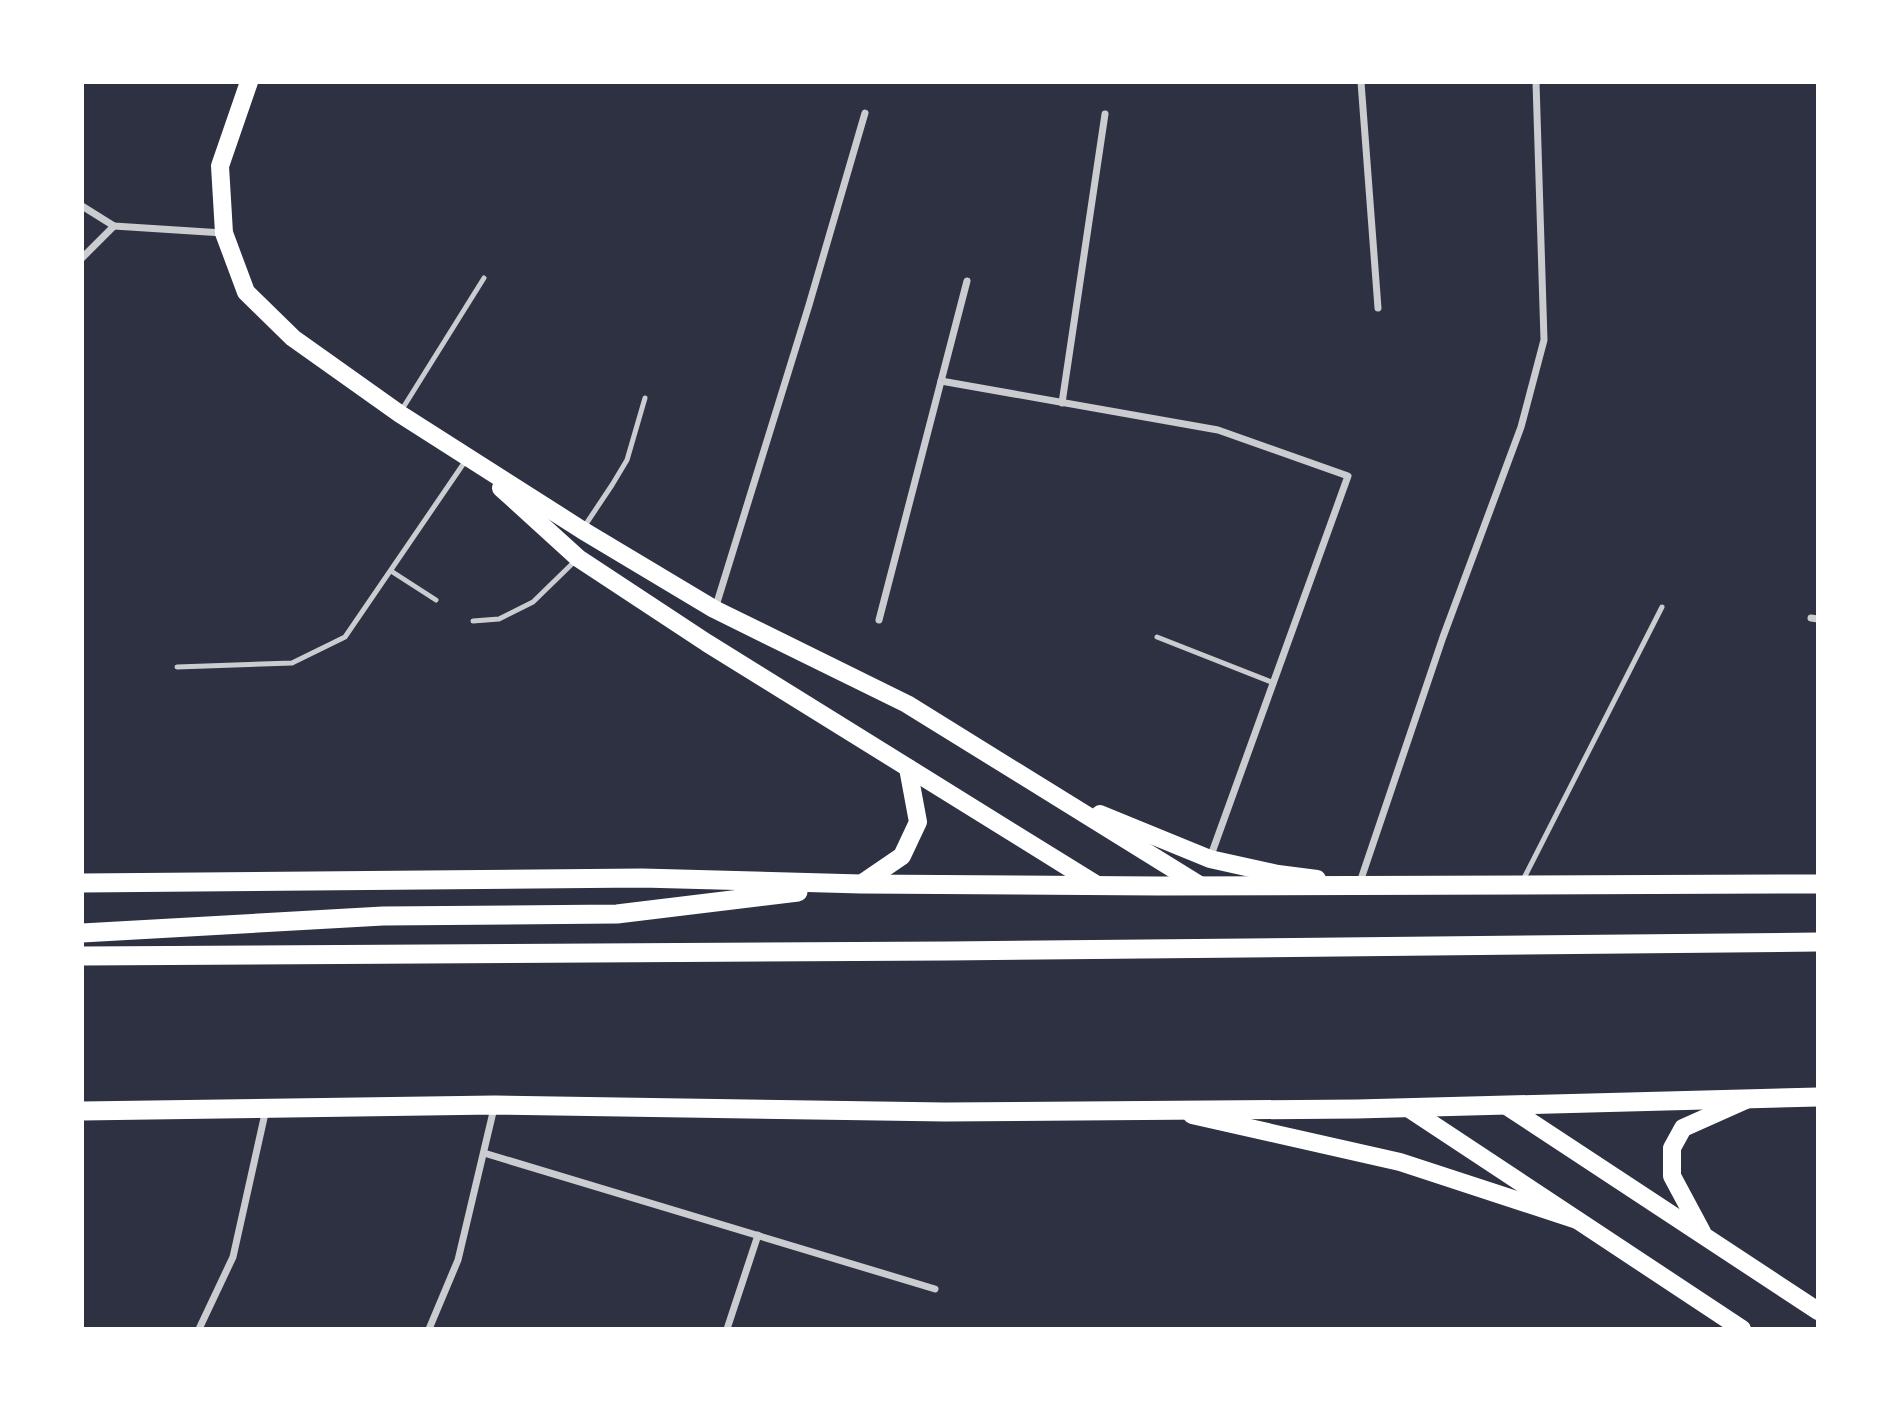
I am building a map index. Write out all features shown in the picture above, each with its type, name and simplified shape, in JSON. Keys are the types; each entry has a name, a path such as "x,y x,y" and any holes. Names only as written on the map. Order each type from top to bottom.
{"highway":[{"path":"82,883 642,878 861,884 1201,886 1818,884"},
{"path":"82,933 383,916 617,914 861,884"},
{"path":"82,956 1818,942"},
{"path":"82,1111 495,1105 945,1112 1408,1108 1818,1097"}],"main road":[{"path":"249,82 220,166 224,233 246,292 293,338 400,414 582,530 714,609 906,704 1201,886"},
{"path":"468,457 578,558 707,643 1097,885"},
{"path":"861,884 902,856 918,822 908,768"},
{"path":"1055,796 1210,859 1278,874 1359,885"},
{"path":"1703,1236 1672,1176 1672,1148 1683,1128 1751,1098"},
{"path":"1505,1105 1818,1311"},
{"path":"1408,1108 1742,1329"},
{"path":"1174,1110 1401,1162 1577,1220"}],"street":[{"path":"1361,82 1378,308"},
{"path":"1359,885 1444,638 1521,427 1544,340 1536,82"},
{"path":"714,609 805,319 865,113"},
{"path":"1062,403 1105,114"},
{"path":"82,206 114,226 224,233"},
{"path":"82,258 114,226"},
{"path":"879,620 967,281"},
{"path":"941,381 1218,430 1348,476 1210,859"},
{"path":"429,1329 458,1260 495,1105"},
{"path":"199,1329 233,1257 266,1108"},
{"path":"484,1153 935,1289"},
{"path":"727,1329 758,1235"}],"lane":[{"path":"400,414 484,278"},
{"path":"582,530 626,460 645,398"},
{"path":"177,667 292,663 345,638 468,457"},
{"path":"473,621 499,619 533,601 578,558"},
{"path":"391,571 436,600"},
{"path":"1520,886 1662,607"},
{"path":"1157,637 1274,684"}]}
